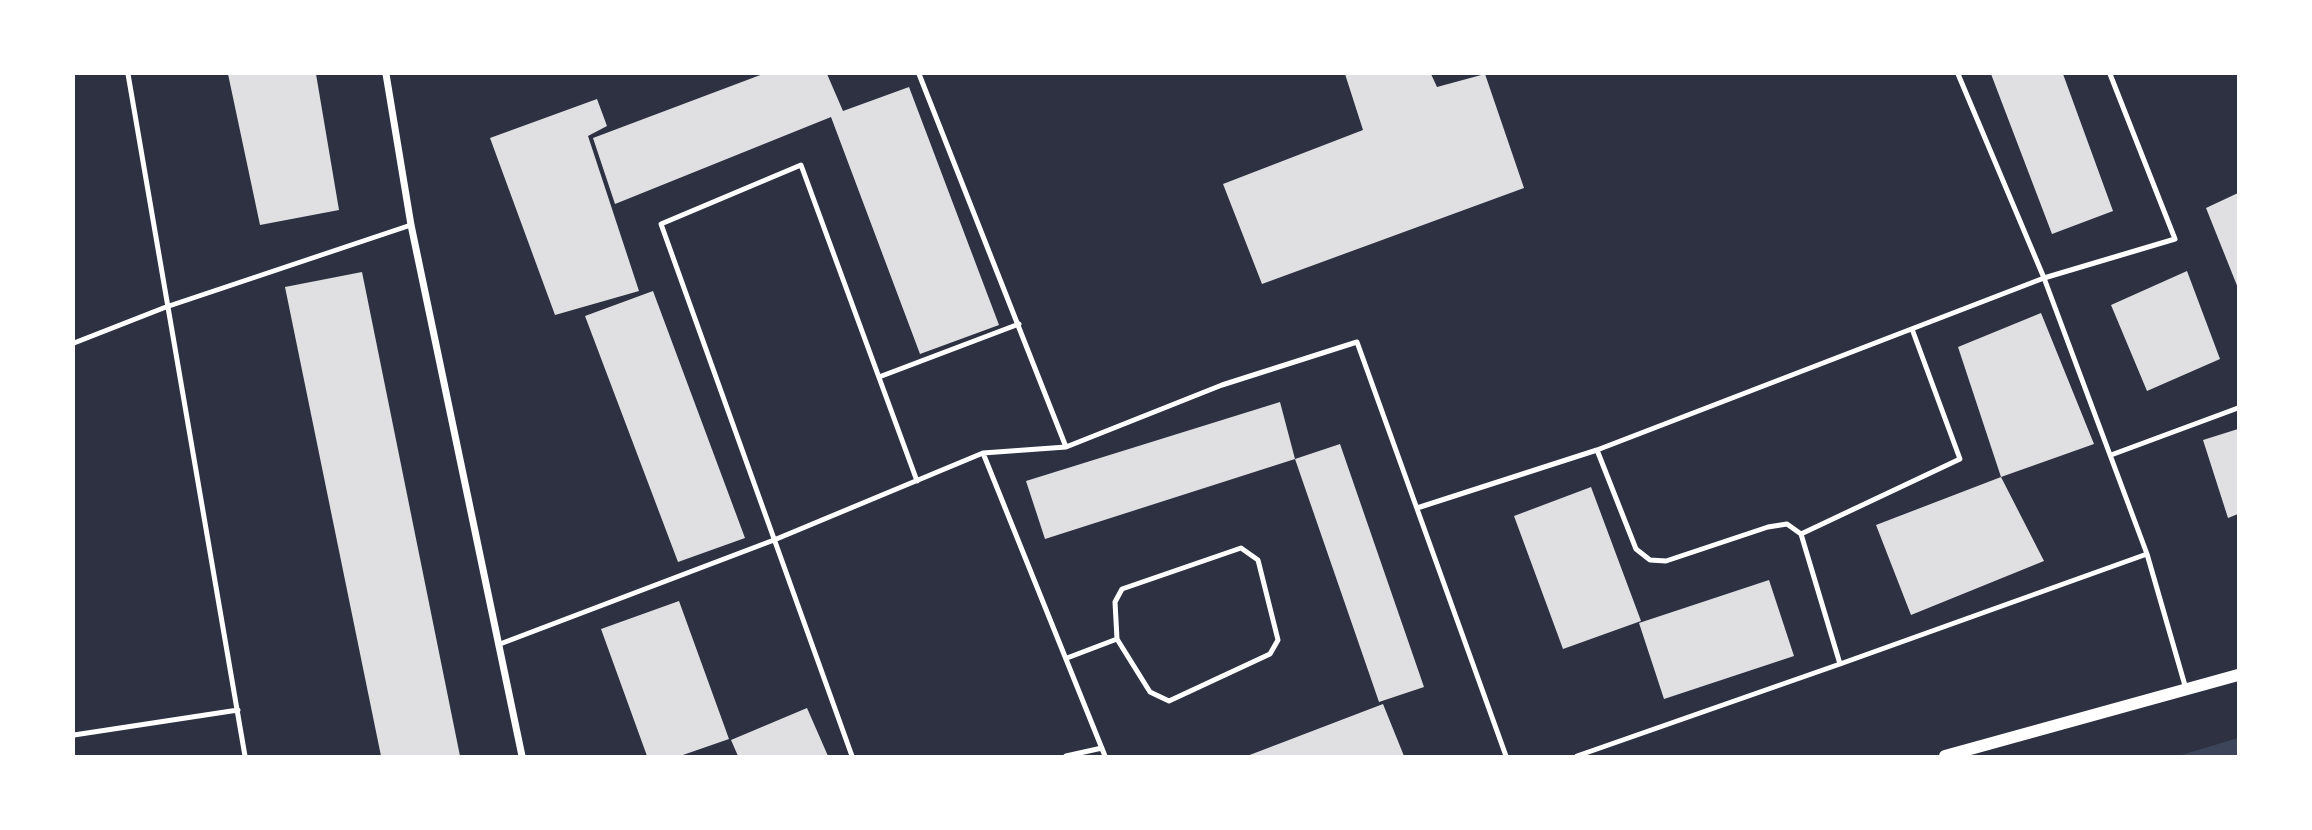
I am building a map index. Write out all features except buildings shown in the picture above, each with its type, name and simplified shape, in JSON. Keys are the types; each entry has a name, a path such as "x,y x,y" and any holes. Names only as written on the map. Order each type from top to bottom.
{"street":[{"path":"386,74 411,225 522,757"},
{"path":"1945,757 2238,675"}],"lane":[{"path":"128,74 245,757"},
{"path":"919,74 1066,447"},
{"path":"1958,74 2044,278 2111,455 2147,555 2186,690"},
{"path":"1418,508 1597,450 2044,278 2175,239 2110,74"},
{"path":"852,757 661,224 801,166 917,481"},
{"path":"74,342 166,307 411,225"},
{"path":"879,377 1019,324"},
{"path":"1801,534 1960,459 1912,329"},
{"path":"500,644 774,540 983,453 1066,447 1222,385 1357,342 1506,757"},
{"path":"2111,455 2238,408"},
{"path":"1597,450 1636,549 1650,560 1666,561 1768,527 1787,524 1801,534 1839,664"},
{"path":"983,453 1068,658 1105,757"},
{"path":"1241,548 1258,560 1278,640 1270,654 1169,701 1150,692 1117,639 1115,602 1122,589 1241,548"},
{"path":"1577,757 2147,555"},
{"path":"1068,658 1117,639"},
{"path":"74,736 238,710"},
{"path":"1066,757 1102,748"}],"shaded area":[{"path":"2238,738 2238,756 2178,756"}]}
